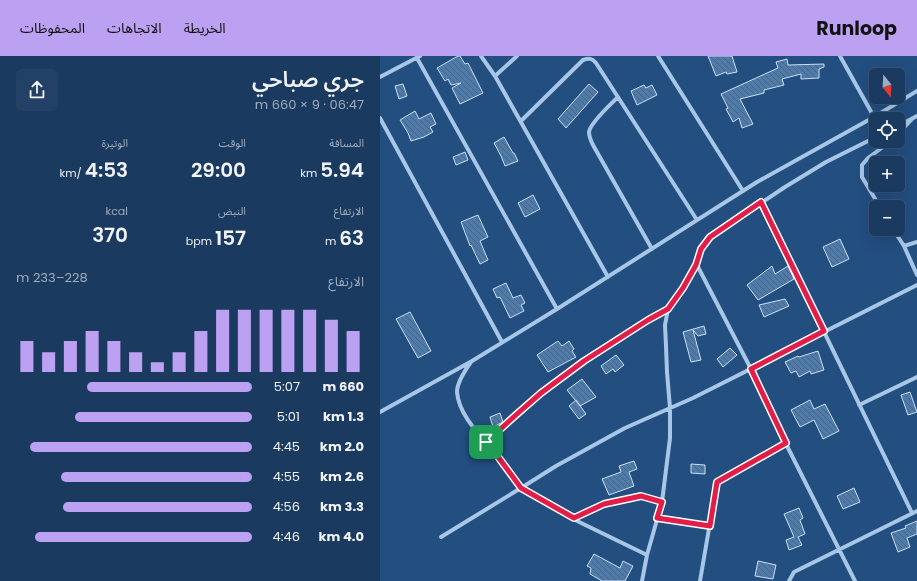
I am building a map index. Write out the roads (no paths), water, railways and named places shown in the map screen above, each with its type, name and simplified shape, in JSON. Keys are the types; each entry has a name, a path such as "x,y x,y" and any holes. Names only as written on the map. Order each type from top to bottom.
{"street":[{"path":"481,56 495,76 521,120 608,277"},
{"path":"495,76 517,56"},
{"path":"658,56 743,191"},
{"path":"840,56 871,112"},
{"path":"380,77 418,57 557,309"},
{"path":"521,120 583,60 588,58 593,60 697,220"},
{"path":"882,112 917,91"},
{"path":"618,97 597,119 591,128 589,135 593,145 652,249"},
{"path":"905,122 915,117"},
{"path":"905,127 915,117"},
{"path":"380,118 502,342"},
{"path":"380,412 472,361 608,277 757,182 869,120"},
{"path":"486,442 541,393 584,361 668,309 683,288 696,265 701,249 710,237 761,202 826,162 869,140"},
{"path":"876,200 862,177 862,165 868,158 882,148"},
{"path":"761,202 912,513"},
{"path":"898,236 904,246 917,275"},
{"path":"904,246 917,242"},
{"path":"696,265 751,369 855,581"},
{"path":"441,536 556,466 625,428 693,398 917,285"},
{"path":"642,581 647,555 662,502 670,438 670,408 666,346 668,309"},
{"path":"472,361 461,378 457,391 461,404 466,416 475,430 496,454 521,488 574,518 647,555"},
{"path":"859,406 917,377"},
{"path":"700,581 717,482 786,443"},
{"path":"574,518 604,504 641,496 662,502"},
{"path":"789,581 794,572 917,511"},
{"path":"657,518 710,526"}]}
